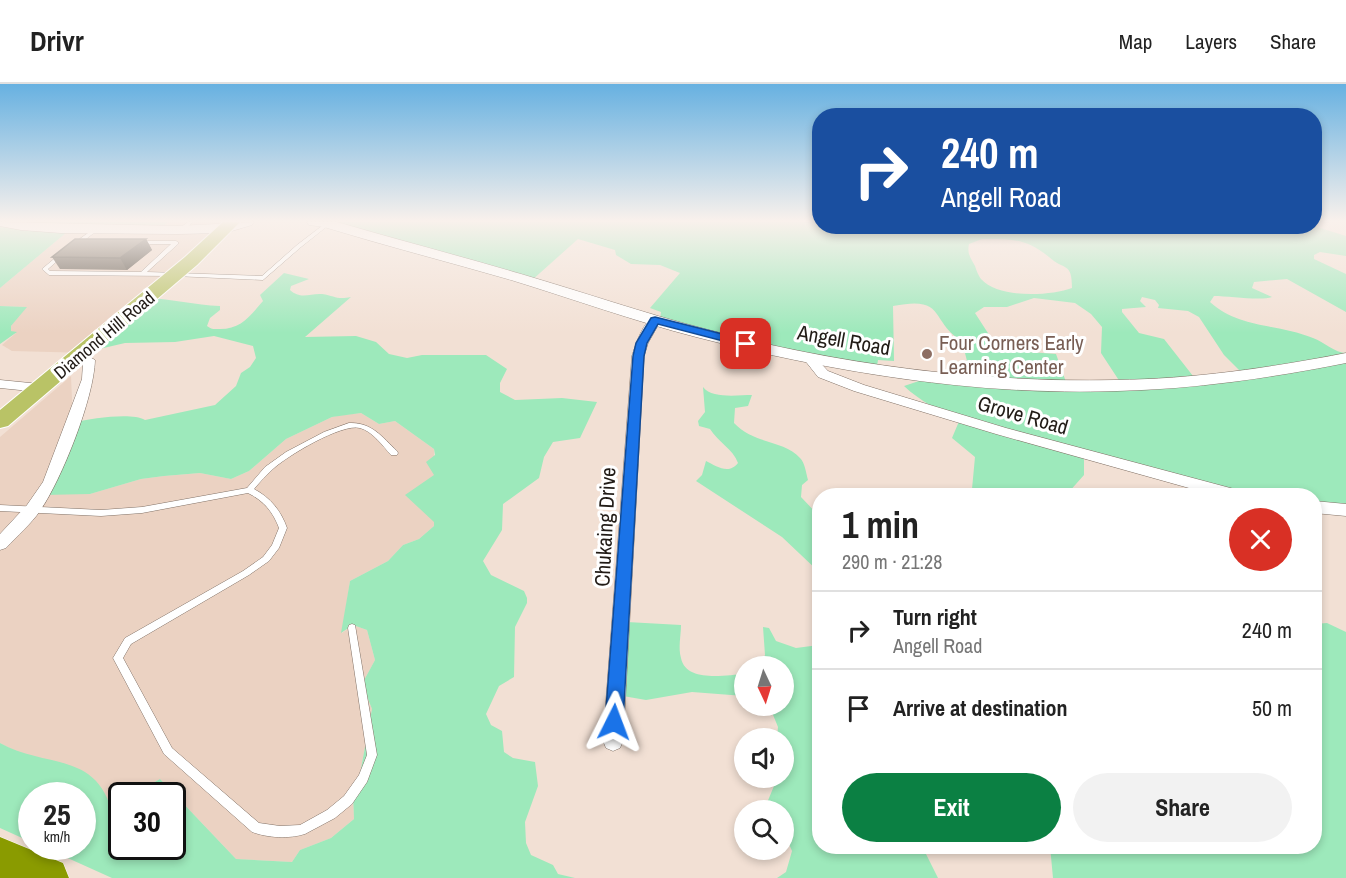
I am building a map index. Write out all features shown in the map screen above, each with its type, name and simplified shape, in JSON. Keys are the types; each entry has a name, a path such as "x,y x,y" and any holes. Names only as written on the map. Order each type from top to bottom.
{"highway":[{"path":"0,857 48,878"}],"main road":[{"name":"Diamond Hill Road","path":"0,421 192,259"},
{"name":"Angell Road","path":"451,259 655,320 809,358 936,377 1086,385 1214,380 1282,371 1346,357"}],"street":[{"name":"Chukaing Drive","path":"613,741 638,356 648,330 655,320"},
{"path":"0,544 33,509 50,483 91,367 89,360 79,355"},
{"name":"Grove Road","path":"809,358 823,374 871,391 1001,431 1209,488"},
{"path":"0,384 40,388"},
{"path":"1322,508 1346,510"}],"lane":[{"path":"57,259 45,269 49,273 175,274 263,278 284,259"},
{"path":"142,274 158,259"},
{"path":"249,490 270,466 346,426 359,425 368,429 394,453"},
{"path":"0,508 101,513 142,510 249,490 258,493 279,513 283,528 276,546 266,559 246,573 128,641 118,658 168,752 256,828 280,832 301,830 332,814 348,800 363,778 372,755 352,628"}],"shaded area":[{"path":"35,259 194,259 89,353 12,351 2,345 16,333 11,331 11,326 26,307 0,306 0,288"},
{"path":"71,376 73,423 90,494 141,479 164,476 200,473 231,479 249,471 286,439 332,417 342,415 361,413 379,424 395,421 434,449 434,526 419,539 403,545 388,561 350,581 342,633 353,625 367,630 375,660 362,684 372,709 358,785 353,795 354,819 331,838 300,850 292,862 236,859 186,806 186,782 163,782 160,779 155,782 108,782 108,799 96,793 96,782 75,782 0,743 0,437"}],"green space":[{"path":"0,259 35,259 0,288"},
{"path":"458,259 556,259 531,281"},
{"path":"623,259 971,259 981,279 989,285 1012,293 1038,294 1072,288 1069,270 1051,259 1314,259 1346,274 1346,312 1287,279 1254,282 1252,288 1272,297 1214,296 1210,302 1234,317 1299,333 1346,353 1346,504 1322,502 1322,488 1215,488 1084,453 1084,475 1072,488 972,488 975,457 952,438 960,419 930,405 904,386 928,378 971,377 962,341 945,326 930,307 922,304 893,306 894,361 878,360 877,366 845,363 660,319 661,312 650,308 680,273 660,265 631,264","holes":["1142,297 1155,300 1159,305 1158,308 1188,311 1199,317 1224,355 1241,372 1198,378 1193,376 1164,339 1139,333 1122,312 1122,309 1146,307 1140,301","1034,298 1075,303 1091,314 1102,327 1101,353 1120,382 1066,382 1056,354 1004,350 995,344 975,313 984,307 1007,307"]},
{"path":"284,273 309,279 291,286 290,290 298,295 322,294 339,298 351,297 305,337 356,336 376,342 389,354 407,358 422,355 486,355 507,369 500,383 500,392 515,400 562,398 597,402 580,438 553,442 544,457 539,478 503,504 502,530 483,561 491,575 524,591 527,598 527,603 515,627 514,677 499,686 486,714 491,725 502,731 504,752 513,758 535,762 538,786 525,822 526,843 531,855 553,865 558,874 575,878 112,878 72,860 96,860 96,782 18,782 18,836 0,828 0,743 17,751 68,764 95,780 108,801 108,860 186,860 186,806 236,859 292,862 300,850 331,838 354,819 353,794 358,785 372,709 362,684 375,660 367,630 353,625 341,633 350,581 388,561 403,545 419,539 434,526 434,522 405,495 434,475 426,462 435,455 434,449 395,421 379,424 361,413 332,417 286,439 249,471 231,479 200,473 164,476 141,479 90,494 43,495 75,422 121,416 145,420 215,405 236,386 241,373 250,367 256,358 253,346 214,336 175,342 125,343 95,350 147,298 220,306 220,310 210,318 207,326 213,329 234,327 239,324 263,301 260,295"},
{"path":"0,306 27,307 11,326 11,331 17,332 0,344"},
{"path":"703,387 719,395 752,395 748,406 735,408 734,423 751,435 794,452 802,460 808,480 802,485 801,497 812,509 812,565 782,537 696,481 702,475 706,461 727,469 738,463 733,454 710,429 699,426 698,421 705,412"},
{"path":"627,622 681,625 680,650 684,666 690,671 708,676 734,675 734,695 692,692 646,700 623,696"},
{"path":"1322,623 1327,623 1346,632 1346,878 1053,878 1051,854 1322,854"},
{"path":"763,627 769,628 776,641 796,648 812,646 812,854 926,854 938,878 777,878 786,872 789,860 794,860 794,800 768,800 773,788 794,788 794,728 778,728 774,716 794,716 794,656 765,656"}],"place":[{"name":"Four Corners Early Learning Center","path":"927,354"}],"route":[{"path":"614,722 631,444 638,356 642,343 655,320 746,344"}]}
